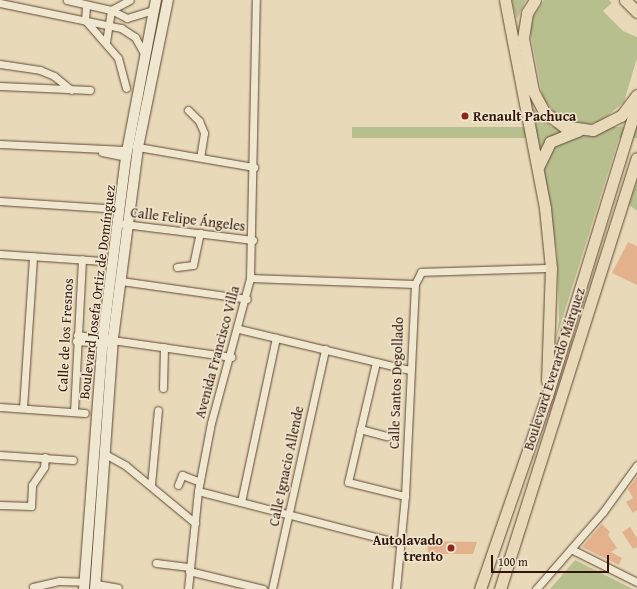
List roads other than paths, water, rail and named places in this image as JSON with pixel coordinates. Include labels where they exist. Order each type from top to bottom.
[{"type":"main road","points":[[506,0],[537,170],[551,268],[547,396]]},
{"type":"main road","points":[[535,0],[527,13],[523,38],[533,91],[552,119],[578,130]]},
{"type":"main road","points":[[625,0],[637,11]]},
{"type":"main road","points":[[537,170],[546,145],[578,130],[608,125],[637,94]]},
{"type":"main road","points":[[480,589],[547,396],[637,104]]},
{"type":"main road","name":"Boulevard Everardo Márquez","points":[[500,589],[637,158]]},
{"type":"street","points":[[67,0],[86,6],[110,10],[133,19],[155,5]]},
{"type":"street","points":[[110,10],[130,0]]},
{"type":"street","name":"Boulevard Josefa Ortiz de Domínguez","points":[[84,586],[87,531],[124,224],[135,173],[138,146],[148,94],[168,0]]},
{"type":"street","name":"Avenida Francisco Villa","points":[[188,589],[198,491],[211,423],[239,329],[247,298],[250,278],[253,240],[256,0]]},
{"type":"street","points":[[0,3],[109,25],[128,32],[144,53]]},
{"type":"street","name":"Boulevard Josefa Ortiz de Domínguez","points":[[96,587],[105,454],[110,341],[121,281],[124,224],[124,173],[136,91],[155,5]]},
{"type":"street","points":[[86,6],[85,20],[106,42],[118,58],[126,88]]},
{"type":"street","points":[[106,42],[110,10]]},
{"type":"street","points":[[0,64],[40,70],[54,76],[71,90]]},
{"type":"street","points":[[0,86],[90,90]]},
{"type":"street","points":[[136,91],[148,94]]},
{"type":"street","points":[[188,110],[199,121],[204,133],[200,158]]},
{"type":"street","points":[[0,144],[126,154]]},
{"type":"street","points":[[138,146],[254,167]]},
{"type":"street","points":[[124,173],[135,173]]},
{"type":"street","points":[[0,201],[105,208]]},
{"type":"street","name":"Calle Felipe Ángeles","points":[[124,224],[253,240]]},
{"type":"street","points":[[177,267],[193,264],[200,233]]},
{"type":"street","points":[[0,254],[103,261]]},
{"type":"street","points":[[22,408],[33,256]]},
{"type":"street","name":"Calle de los Fresnos","points":[[74,412],[82,259]]},
{"type":"street","name":"Calle Santos Degollado","points":[[396,589],[399,543],[405,496],[415,284],[421,272],[551,268]]},
{"type":"street","points":[[250,278],[415,284]]},
{"type":"street","points":[[121,281],[247,298]]},
{"type":"street","points":[[239,329],[410,370]]},
{"type":"street","points":[[77,338],[164,347],[231,357]]},
{"type":"street","points":[[241,502],[276,338]]},
{"type":"street","points":[[163,388],[164,347]]},
{"type":"street","name":"Calle Ignacio Allende","points":[[272,589],[325,349]]},
{"type":"street","name":"Calle Santos Degollado","points":[[376,362],[348,482],[405,496]]},
{"type":"street","points":[[0,407],[85,413]]},
{"type":"street","points":[[151,485],[158,410]]},
{"type":"street","points":[[360,429],[387,436]]},
{"type":"street","points":[[105,454],[151,485],[195,523]]},
{"type":"street","points":[[0,455],[73,460]]},
{"type":"street","points":[[0,505],[32,506],[32,485],[44,467],[45,457]]},
{"type":"street","points":[[536,589],[571,549],[637,465]]},
{"type":"street","points":[[178,485],[182,475],[200,482]]},
{"type":"street","points":[[198,491],[290,513],[399,543]]},
{"type":"street","points":[[87,531],[99,532]]},
{"type":"street","points":[[571,549],[637,582]]},
{"type":"street","points":[[156,563],[190,569],[262,589]]},
{"type":"street","points":[[34,587],[59,581],[84,586]]},
{"type":"street","points":[[96,587],[118,588]]},
{"type":"place","name":"Renault Pachuca","points":[[465,116]]},
{"type":"place","name":"Autolavado trento","points":[[451,548]]}]
